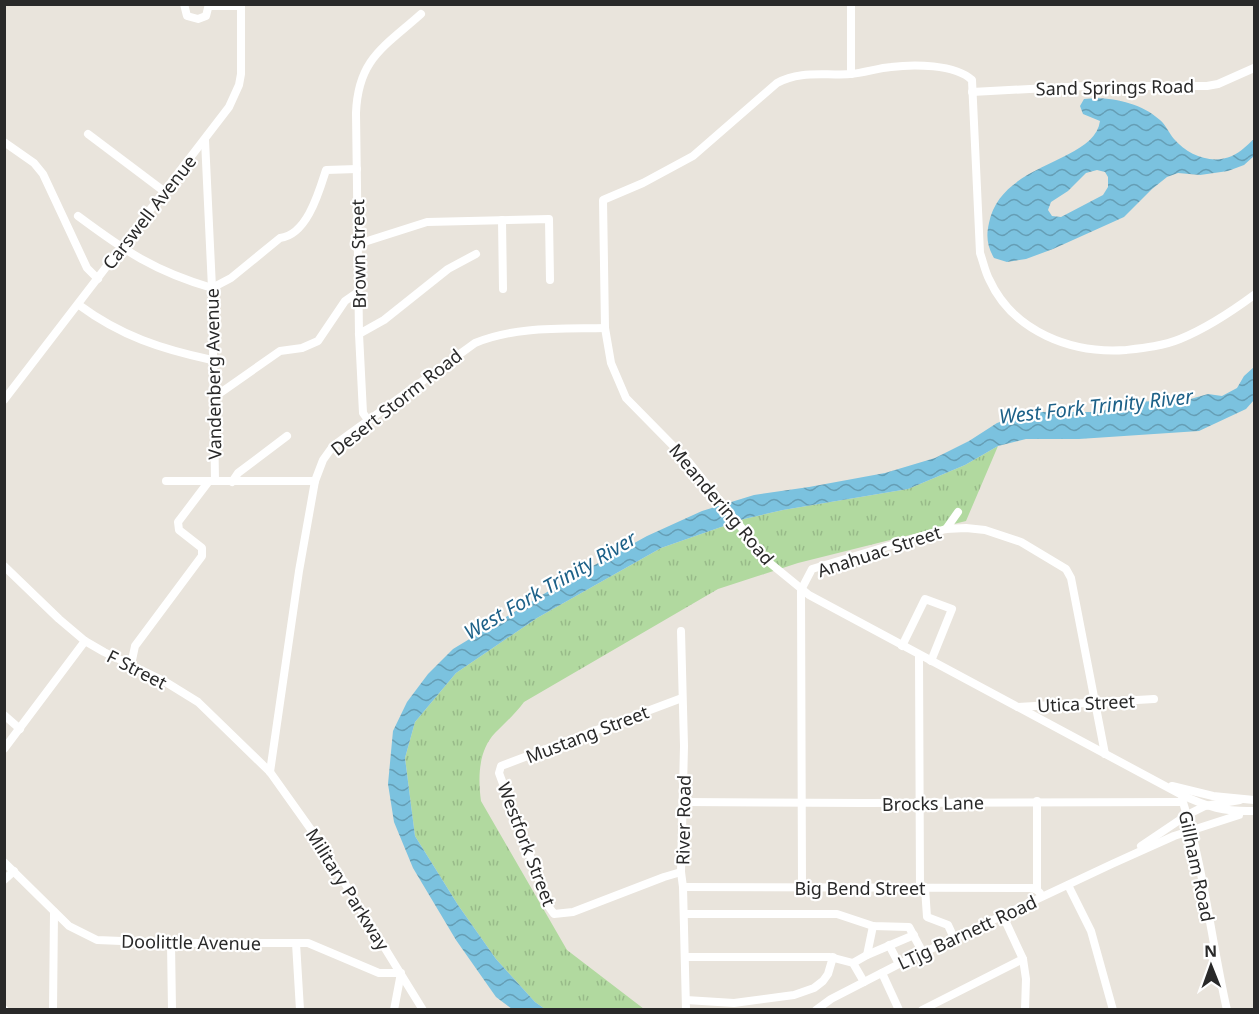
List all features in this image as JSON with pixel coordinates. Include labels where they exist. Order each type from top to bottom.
[{"type":"street","points":[[184,4],[185,12],[194,19],[206,16],[209,5],[241,5]]},
{"type":"street","points":[[851,4],[851,74],[893,67],[940,67],[965,73],[972,80],[980,253],[995,289],[1019,318],[1034,330],[1068,345],[1081,348],[1111,351],[1147,348],[1179,339],[1218,320],[1254,295]]},
{"type":"street","name":"Carswell Avenue","points":[[4,400],[229,107],[239,85],[242,61],[241,5]]},
{"type":"street","name":"Brown Street","points":[[368,420],[363,413],[359,334],[356,113],[358,87],[370,60],[421,14]]},
{"type":"street","name":"Sand Springs Road","points":[[972,92],[1086,86],[1207,86],[1218,84],[1254,68]]},
{"type":"street","name":"Meandering Road","points":[[851,74],[810,74],[777,83],[693,156],[643,183],[603,200],[605,328],[611,363],[626,398],[688,461],[765,559],[801,590],[1160,782],[1181,798],[1205,806],[1236,812],[1254,812]]},
{"type":"street","points":[[88,134],[165,192]]},
{"type":"street","name":"Vandenberg Avenue","points":[[131,665],[135,646],[202,556],[202,548],[178,530],[178,522],[212,481],[212,288],[205,140]]},
{"type":"street","points":[[4,142],[34,163],[43,174],[87,268],[98,279]]},
{"type":"street","points":[[78,216],[145,263],[179,279],[212,288],[231,278],[280,238],[288,237],[300,227],[316,203],[326,170],[357,169]]},
{"type":"street","points":[[358,244],[427,222],[549,219],[550,280]]},
{"type":"street","points":[[502,220],[503,289]]},
{"type":"street","points":[[359,334],[384,320],[448,270],[476,254]]},
{"type":"street","points":[[213,398],[280,351],[302,348],[318,341],[345,301],[358,292]]},
{"type":"street","points":[[79,305],[114,328],[133,337],[170,351],[212,360]]},
{"type":"street","name":"Desert Storm Road","points":[[270,772],[315,481],[323,460],[333,446],[463,350],[490,337],[524,331],[605,328]]},
{"type":"street","points":[[232,482],[238,473],[287,436]]},
{"type":"street","points":[[166,481],[315,481]]},
{"type":"street","points":[[946,529],[958,512]]},
{"type":"street","name":"Anahuac Street","points":[[802,888],[801,590],[812,569],[946,529],[966,528],[985,530],[1021,542],[1066,569],[1071,578],[1105,754]]},
{"type":"street","name":"F Street","points":[[4,566],[85,641],[164,681],[198,702],[270,772]]},
{"type":"street","points":[[902,646],[925,599],[952,609],[931,661]]},
{"type":"street","name":"River Road","points":[[681,631],[684,802],[681,872],[686,1010]]},
{"type":"street","points":[[4,749],[85,641]]},
{"type":"street","points":[[919,655],[923,888],[927,917],[948,926],[954,938]]},
{"type":"street","name":"Mustang Street","points":[[500,775],[501,766],[682,698]]},
{"type":"street","name":"Utica Street","points":[[1017,707],[1155,699]]},
{"type":"street","points":[[4,715],[20,729]]},
{"type":"street","name":"Military Parkway","points":[[270,772],[317,838],[423,1010]]},
{"type":"street","name":"Westfork Street","points":[[500,775],[549,907],[554,914],[573,912],[681,872]]},
{"type":"street","name":"Meandering Road","points":[[1160,782],[1213,796],[1254,800]]},
{"type":"street","name":"Brocks Lane","points":[[684,802],[921,803],[1181,798]]},
{"type":"street","name":"Gillham Road","points":[[1181,798],[1192,830],[1215,959],[1227,1010]]},
{"type":"street","name":"LTjg Barnett Road","points":[[1121,860],[1187,815],[1205,806],[1240,800]]},
{"type":"street","points":[[1037,801],[1040,893]]},
{"type":"street","name":"LTjg Barnett Road","points":[[816,1009],[899,964],[1003,916],[1040,893],[1068,885],[1192,830],[1228,817],[1254,812]]},
{"type":"street","name":"Doolittle Avenue","points":[[4,862],[69,926],[97,940],[171,943],[308,943],[379,973],[401,973]]},
{"type":"street","points":[[4,880],[14,871]]},
{"type":"street","points":[[1068,885],[1091,931],[1113,1010]]},
{"type":"street","name":"Big Bend Street","points":[[683,887],[1032,888],[1040,893]]},
{"type":"street","points":[[53,1010],[54,912]]},
{"type":"street","points":[[684,915],[837,914],[873,926],[909,927],[923,953]]},
{"type":"street","points":[[1003,916],[1023,959],[1026,979],[1025,1010]]},
{"type":"street","points":[[867,955],[873,926]]},
{"type":"street","points":[[853,963],[914,935]]},
{"type":"street","points":[[171,943],[172,1010]]},
{"type":"street","points":[[296,943],[300,1010]]},
{"type":"street","points":[[889,945],[899,964]]},
{"type":"street","points":[[685,957],[833,957],[853,963],[864,982]]},
{"type":"street","points":[[686,1000],[734,1004],[794,995],[814,988],[823,981],[828,974],[833,957]]},
{"type":"street","points":[[922,1010],[1023,959]]},
{"type":"street","points":[[394,1010],[401,973]]},
{"type":"street","points":[[882,973],[899,1010]]},
{"type":"green space","points":[[998,446],[966,521],[798,563],[718,589],[524,702],[489,740],[480,765],[481,801],[567,950],[644,1009],[545,1009],[535,1002],[496,959],[458,905],[415,836],[405,758],[415,722],[456,673],[537,618],[661,548],[744,519],[783,510],[908,489],[965,465]]},
{"type":"water","points":[[1096,98],[1130,103],[1146,110],[1162,122],[1180,145],[1200,157],[1224,159],[1241,150],[1254,139],[1254,156],[1244,165],[1228,171],[1200,175],[1178,173],[1167,177],[1124,217],[1053,249],[1026,259],[1007,262],[994,258],[988,241],[988,232],[997,203],[1011,187],[1028,175],[1082,146],[1094,135],[1100,121],[1083,114],[1080,106],[1084,99]],"holes":[[[1097,170],[1105,172],[1108,177],[1108,187],[1103,195],[1061,217],[1052,216],[1048,210],[1051,202],[1068,191],[1086,173]]]},
{"type":"water","points":[[1254,367],[1254,400],[1246,409],[1199,431],[1079,439],[1026,439],[998,446],[965,465],[908,489],[783,510],[744,519],[661,548],[537,618],[456,673],[415,722],[405,758],[415,836],[458,905],[496,959],[535,1002],[545,1009],[512,1009],[496,997],[456,940],[413,868],[394,822],[388,784],[393,731],[407,702],[428,674],[453,649],[562,583],[647,536],[702,511],[754,495],[885,473],[935,458],[969,441],[997,423],[1029,412],[1098,412],[1130,402],[1187,400],[1208,394],[1222,396],[1237,388],[1244,376]]},
{"type":"water label","name":"West Fork Trinity River","points":[[1096,406]]},
{"type":"water label","name":"West Fork Trinity River","points":[[550,585]]}]
